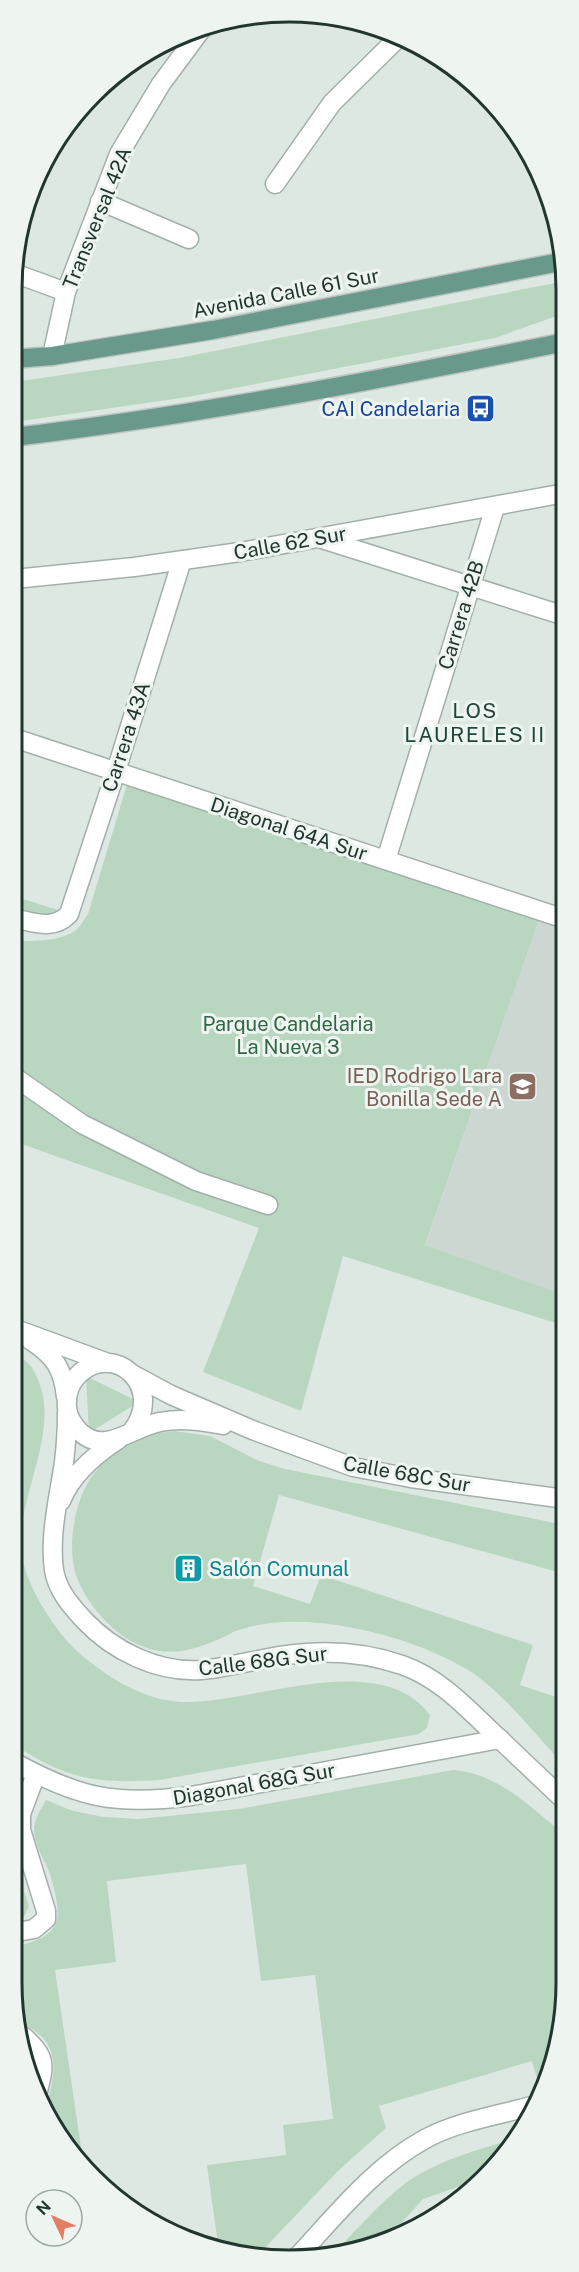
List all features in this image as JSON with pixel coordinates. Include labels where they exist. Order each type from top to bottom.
[{"type":"main road","name":"Avenida Calle 61 Sur","points":[[22,358],[52,356],[213,330],[555,263]]},
{"type":"main road","points":[[22,436],[262,400],[556,344]]},
{"type":"street","name":"Transversal 42A","points":[[52,356],[66,292],[100,201],[125,144],[161,84],[193,41]]},
{"type":"street","points":[[274,184],[332,103],[393,43]]},
{"type":"street","points":[[100,201],[189,239]]},
{"type":"street","points":[[23,276],[66,292]]},
{"type":"street","name":"Calle 62 Sur","points":[[22,578],[182,560],[320,539],[556,495]]},
{"type":"street","name":"Carrera 42B","points":[[386,860],[495,507]]},
{"type":"street","points":[[320,539],[556,613]]},
{"type":"street","name":"Carrera 43A","points":[[22,919],[53,925],[62,921],[69,914],[182,560]]},
{"type":"street","name":"Diagonal 64A Sur","points":[[22,741],[556,916]]},
{"type":"street","points":[[22,1082],[81,1124],[196,1181],[268,1205]]},
{"type":"street","points":[[22,1332],[122,1366],[132,1374],[142,1389],[144,1408],[140,1420],[127,1434],[88,1463],[63,1497],[56,1514]]},
{"type":"street","points":[[22,1335],[39,1346],[59,1366],[64,1379],[67,1406],[73,1425],[82,1434],[95,1440],[108,1441],[127,1434]]},
{"type":"street","points":[[67,1406],[69,1387],[76,1377],[86,1368],[110,1363]]},
{"type":"street","name":"Calle 68C Sur","points":[[132,1374],[171,1395],[255,1431],[352,1467],[411,1478],[556,1498]]},
{"type":"street","name":"Calle 68G Sur","points":[[67,1406],[64,1461],[52,1553],[54,1573],[60,1590],[72,1607],[95,1630],[120,1649],[158,1665],[179,1669],[200,1670],[294,1654],[321,1652],[361,1655],[404,1665],[430,1678],[455,1697],[556,1792]]},
{"type":"street","name":"Calle 68C Sur","points":[[127,1434],[147,1424],[178,1420],[255,1431]]},
{"type":"street","name":"Diagonal 68G Sur","points":[[22,1766],[72,1791],[88,1795],[137,1801],[159,1800],[500,1739]]},
{"type":"street","points":[[22,1811],[36,1774]]},
{"type":"street","points":[[22,1833],[46,1911],[46,1919],[34,1929],[22,1931]]},
{"type":"street","points":[[31,2046],[43,2059],[44,2068],[41,2079]]},
{"type":"street","points":[[304,2249],[371,2178],[394,2158],[427,2138],[451,2128],[525,2108]]},
{"type":"shaded area","name":"IED Rodrigo Lara Bonilla Sede A","points":[[539,920],[556,925],[556,1292],[425,1246]]},
{"type":"green space","points":[[556,283],[556,316],[495,338],[188,397],[22,421],[22,381],[179,358]]},
{"type":"green space","name":"Parque Candelaria La Nueva 3","points":[[128,781],[539,920],[425,1245],[556,1292],[556,1323],[343,1256],[301,1411],[203,1372],[259,1228],[22,1144],[22,941],[54,939],[70,934],[88,914]]},
{"type":"green space","points":[[22,899],[58,910],[53,916],[46,917],[22,910]]},
{"type":"green space","points":[[22,1359],[35,1373],[43,1394],[44,1416],[42,1438],[22,1528]]},
{"type":"green space","points":[[86,1376],[139,1402],[89,1433]]},
{"type":"green space","points":[[174,1431],[210,1436],[259,1461],[285,1469],[556,1523],[556,1572],[279,1495],[253,1586],[310,1604],[321,1575],[533,1645],[520,1685],[556,1697],[556,1756],[503,1698],[475,1675],[438,1654],[383,1635],[324,1623],[267,1624],[239,1630],[193,1648],[171,1652],[149,1649],[118,1633],[90,1602],[76,1575],[72,1539],[76,1513],[84,1489],[100,1467],[125,1446],[142,1436]]},
{"type":"green space","points":[[22,1556],[34,1591],[50,1619],[69,1643],[114,1679],[140,1692],[168,1701],[183,1702],[211,1700],[313,1684],[348,1682],[380,1685],[408,1695],[430,1715],[427,1728],[419,1734],[159,1780],[117,1781],[82,1777],[48,1765],[22,1749]]},
{"type":"green space","points":[[453,1770],[485,1778],[499,1785],[556,1828],[556,2000],[551,2035],[539,2078],[532,2061],[379,2106],[386,2128],[339,2170],[265,2248],[217,2239],[207,2165],[286,2155],[283,2125],[333,2119],[315,1975],[261,1981],[246,1864],[107,1881],[116,1962],[55,1970],[81,2149],[67,2131],[49,2098],[53,2073],[52,2056],[44,2039],[26,2025],[23,2000],[22,1945],[45,1936],[53,1928],[58,1909],[52,1880],[34,1836],[35,1822],[46,1800],[73,1811],[104,1817],[138,1819],[239,1809]]},
{"type":"green space","points":[[22,1885],[29,1906],[22,1921]]},
{"type":"green space","points":[[503,2142],[463,2185],[423,2199],[399,2226],[343,2244],[403,2185],[456,2157]]},
{"type":"place","name":"CAI Candelaria","points":[[481,409]]},
{"type":"place","name":"IED Rodrigo Lara Bonilla Sede A","points":[[523,1087]]},
{"type":"place","name":"Salón Comunal","points":[[188,1569]]},
{"type":"district","name":"LOS LAURELES II","points":[[475,723]]}]
